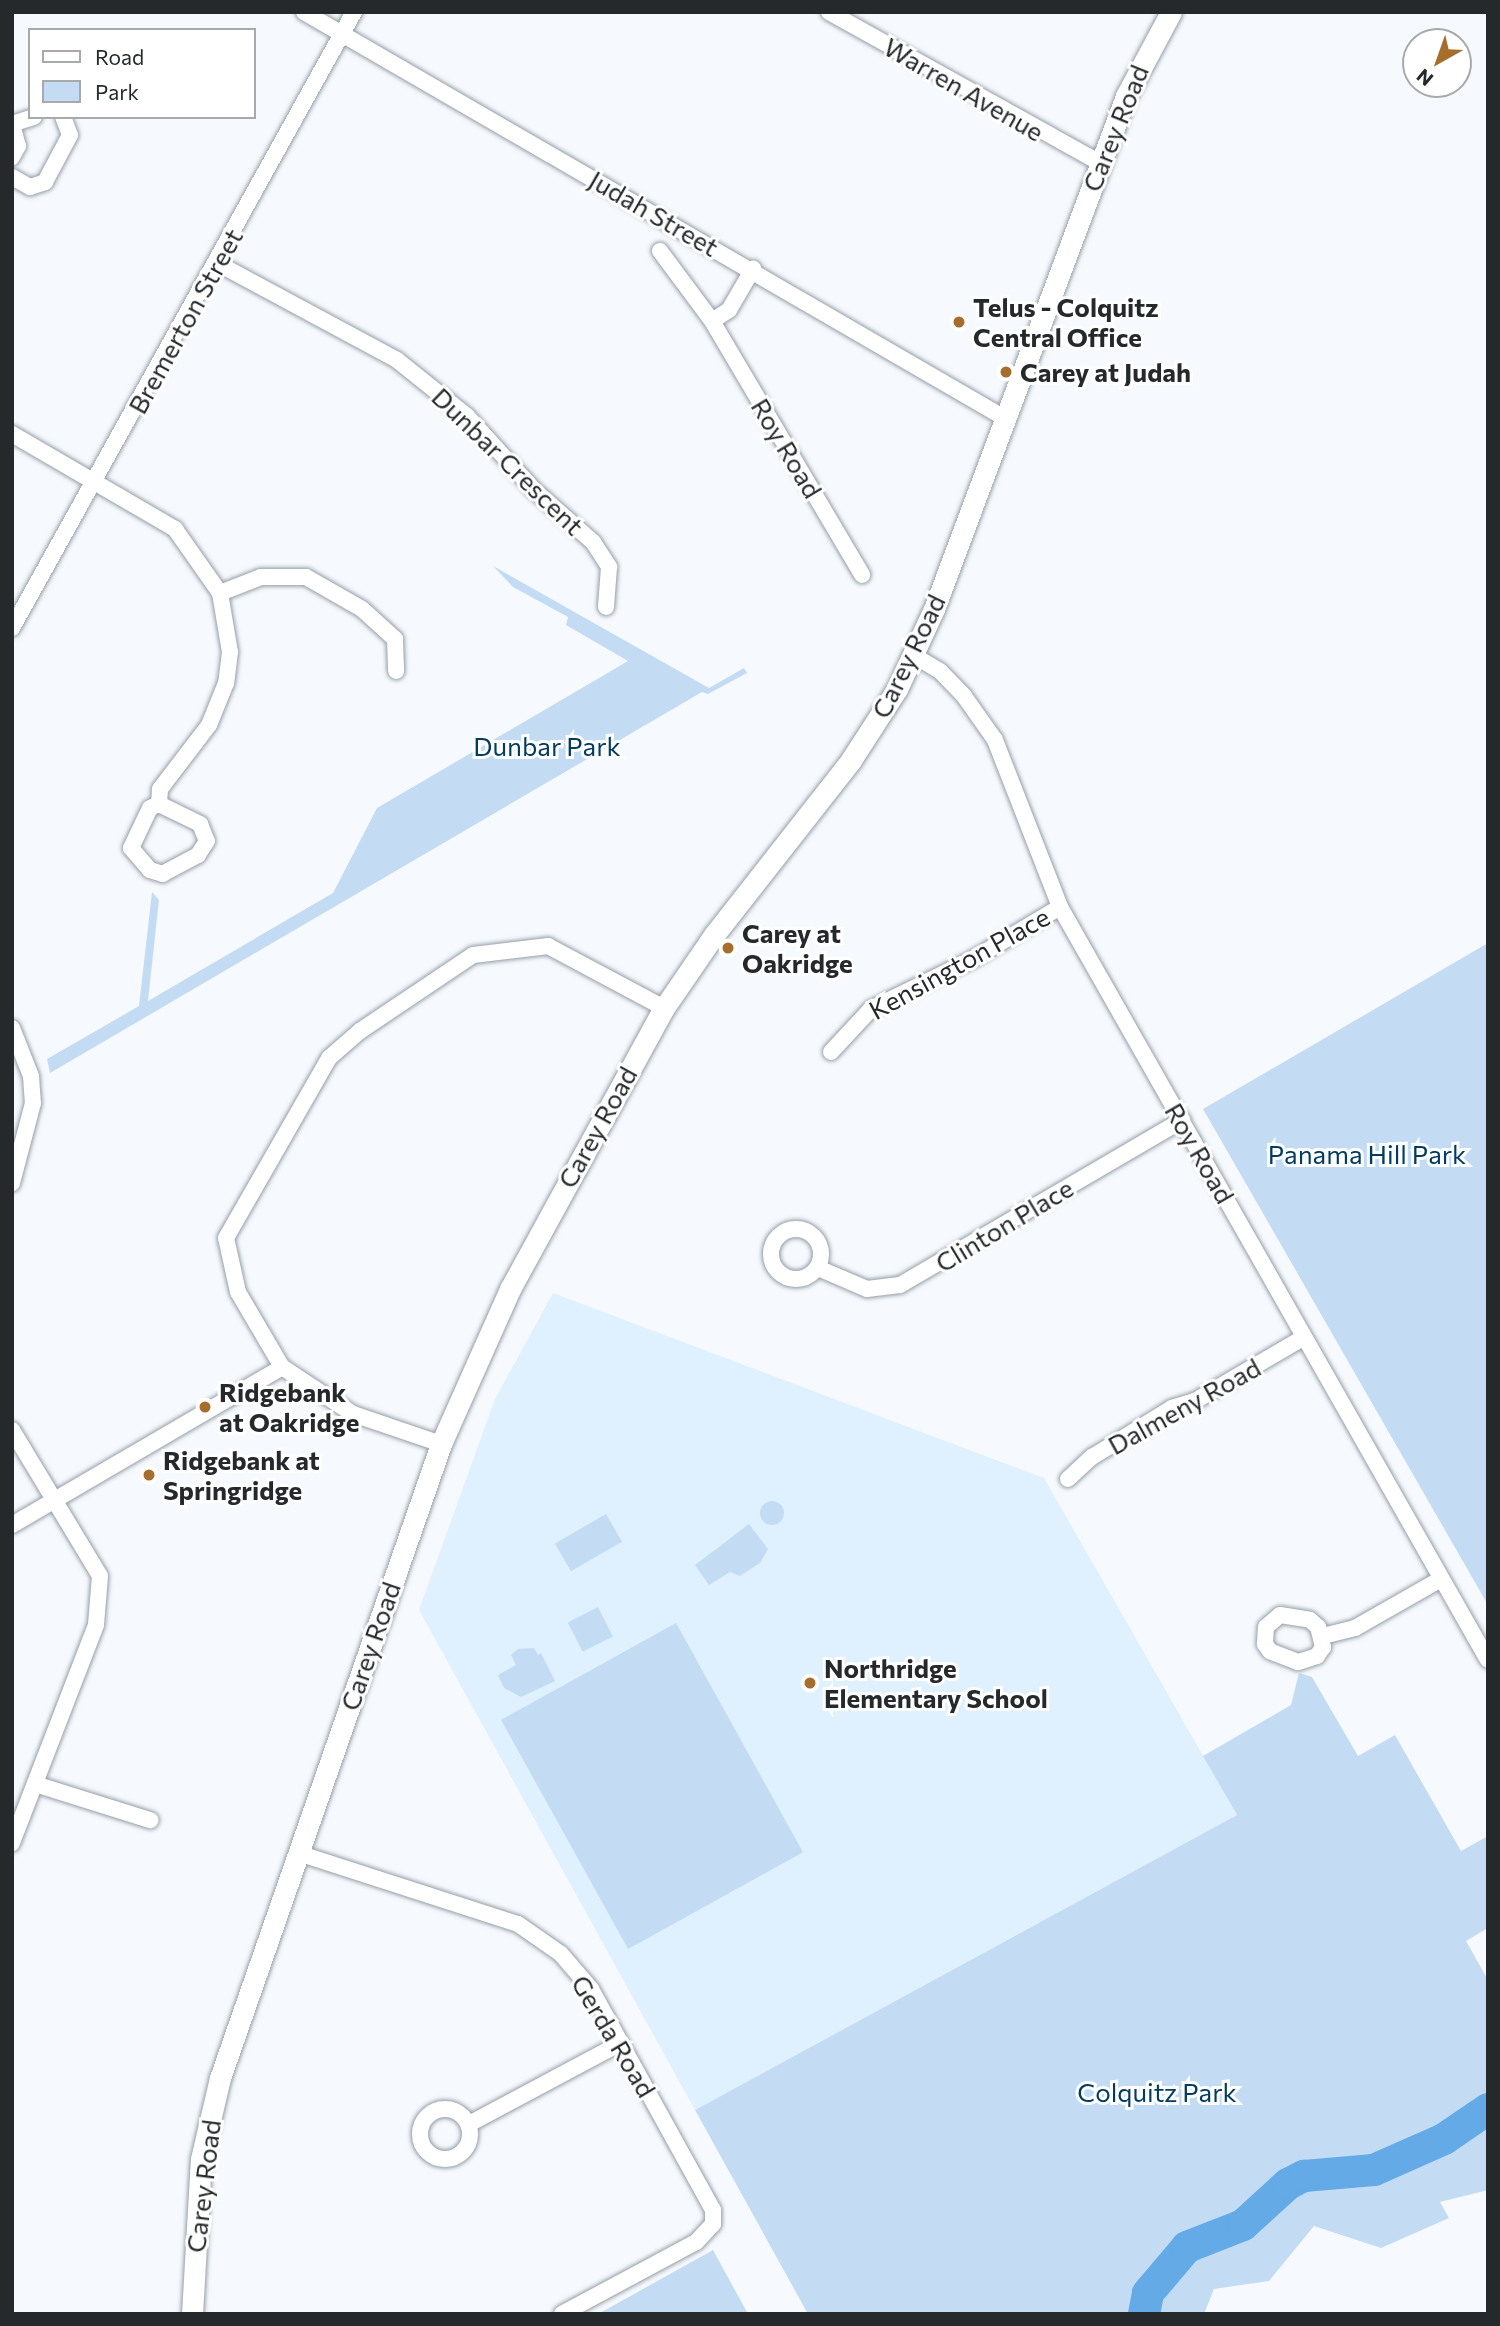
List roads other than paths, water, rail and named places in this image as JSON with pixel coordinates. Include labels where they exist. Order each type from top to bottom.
[{"type":"street","name":"Judah Street","points":[[304,12],[1003,416]]},
{"type":"street","name":"Bremerton Street","points":[[12,628],[97,481],[354,12]]},
{"type":"street","name":"Warren Avenue","points":[[829,12],[1100,163]]},
{"type":"street","name":"Carey Road","points":[[192,2314],[197,2198],[209,2121],[298,1853],[441,1444],[510,1289],[664,1008],[714,935],[870,732],[913,655],[1100,163],[1142,61],[1171,12]]},
{"type":"street","points":[[12,177],[30,187],[45,182],[70,135],[64,119]]},
{"type":"street","points":[[12,124],[18,146],[12,157]]},
{"type":"street","name":"Roy Road","points":[[660,251],[712,321],[862,575]]},
{"type":"street","name":"Dunbar Crescent","points":[[217,264],[397,360],[467,416],[534,490],[593,542],[608,567],[606,607]]},
{"type":"street","points":[[712,321],[729,310],[752,269]]},
{"type":"street","points":[[12,434],[97,481],[175,529],[220,593],[230,652],[226,682],[209,725],[160,789],[159,804]]},
{"type":"street","points":[[220,593],[261,576],[306,577],[362,609],[394,639],[397,671]]},
{"type":"street","name":"Roy Road","points":[[913,655],[940,671],[964,696],[995,740],[1060,907],[1488,1660]]},
{"type":"street","points":[[159,804],[200,824],[206,841],[198,855],[163,874],[150,870],[131,848],[149,808],[159,804]]},
{"type":"street","name":"Kensington Place","points":[[831,1052],[871,1009],[973,959],[1060,907]]},
{"type":"street","points":[[441,1444],[353,1414],[282,1367],[238,1292],[226,1238],[329,1058],[473,955],[548,946],[664,1008]]},
{"type":"street","points":[[12,1028],[31,1076],[33,1103],[12,1183]]},
{"type":"street","name":"Clinton Place","points":[[818,1268],[867,1289],[900,1285],[1182,1120]]},
{"type":"street","name":"Dalmeny Road","points":[[1068,1479],[1092,1457],[1172,1408],[1195,1401],[1303,1338]]},
{"type":"street","points":[[12,1525],[282,1367]]},
{"type":"street","points":[[12,1430],[100,1576],[96,1625],[12,1843]]},
{"type":"street","points":[[1323,1636],[1355,1628],[1441,1579]]},
{"type":"street","points":[[35,1784],[150,1820]]},
{"type":"street","name":"Gerda Road","points":[[298,1853],[517,1924],[578,1972],[621,2043],[713,2210],[713,2224],[696,2242],[562,2314]]},
{"type":"street","points":[[469,2124],[621,2043]]},
{"type":"waterway","points":[[1144,2314],[1148,2293],[1187,2247],[1243,2225],[1288,2184],[1304,2176],[1374,2170],[1444,2139],[1488,2109]]},
{"type":"place","name":"Telus - Colquitz Central Office","points":[[959,322]]},
{"type":"place","name":"Carey at Judah","points":[[1006,372]]},
{"type":"place","name":"Carey at Oakridge","points":[[728,948]]},
{"type":"place","name":"Ridgebank at Oakridge","points":[[205,1407]]},
{"type":"place","name":"Ridgebank at Springridge","points":[[149,1475]]},
{"type":"place","name":"Northridge Elementary School","points":[[810,1683]]},
{"type":"park label","name":"Dunbar Park","points":[[547,746]]},
{"type":"park label","name":"Panama Hill Park","points":[[1367,1154]]},
{"type":"park label","name":"Colquitz Park","points":[[1157,2092]]}]
